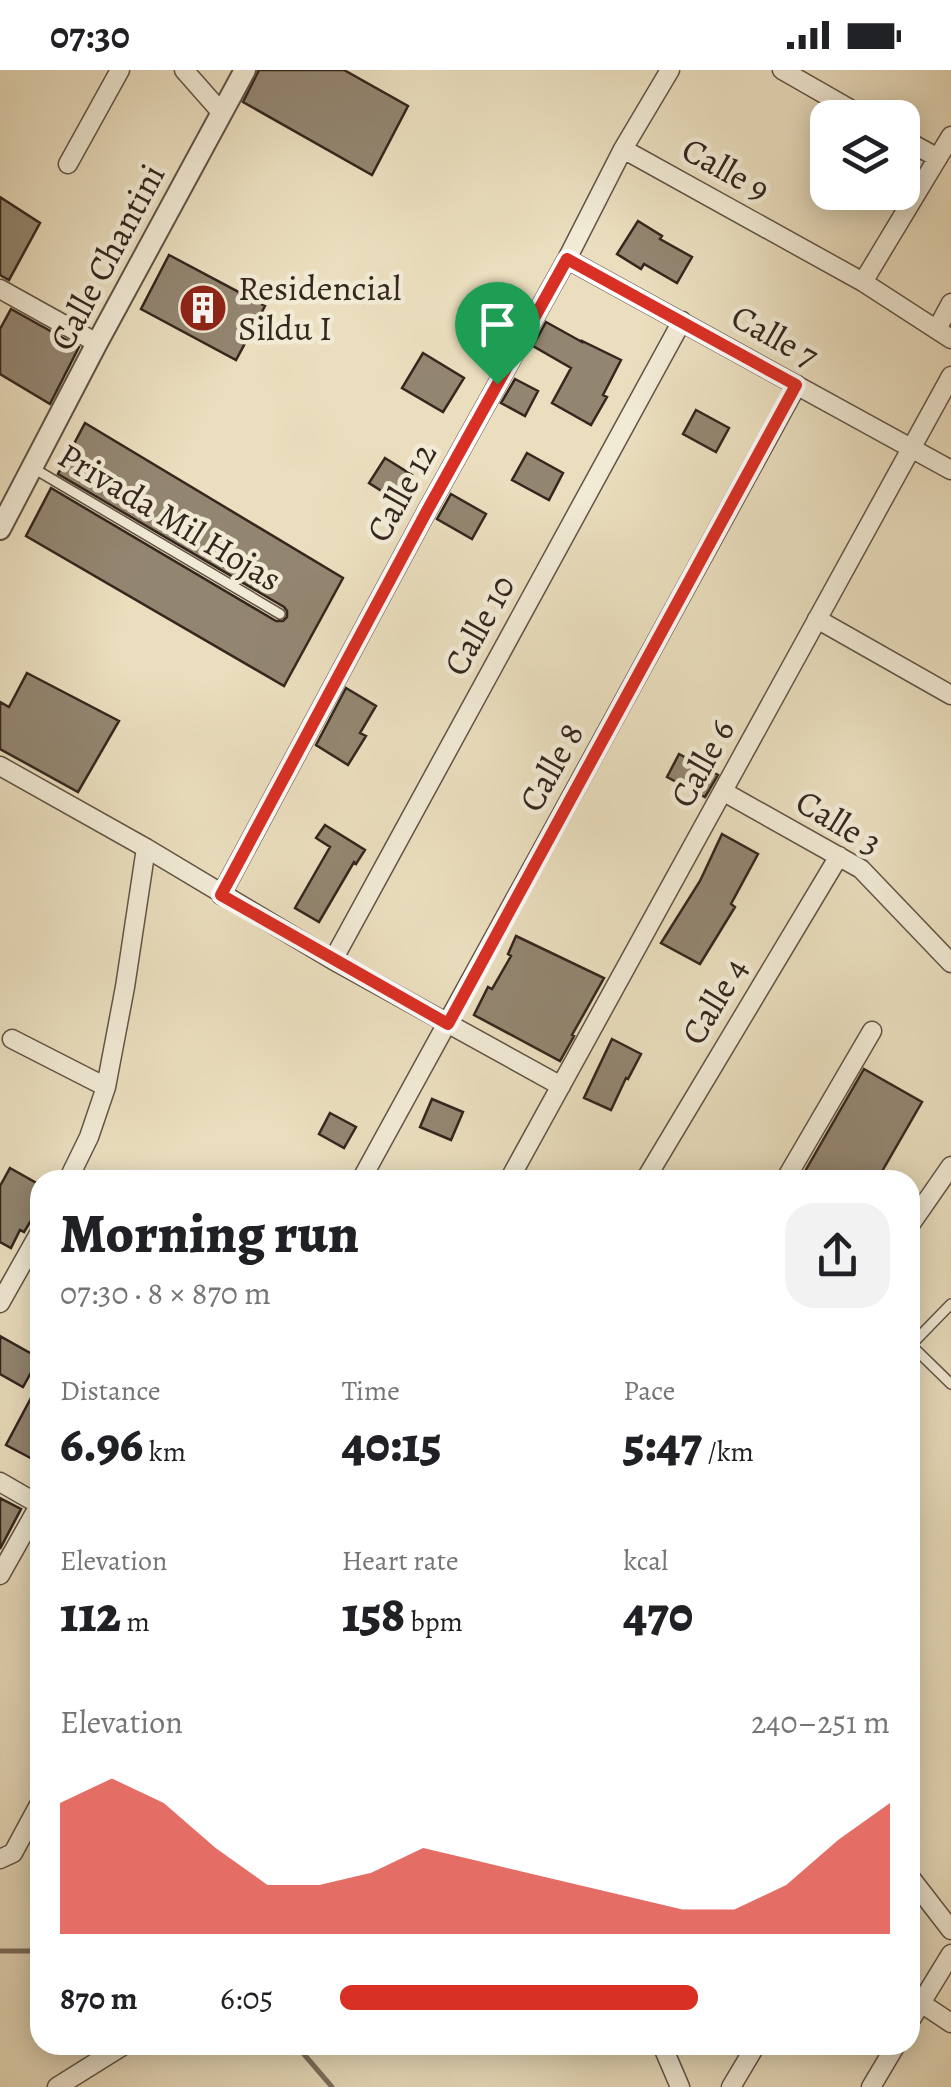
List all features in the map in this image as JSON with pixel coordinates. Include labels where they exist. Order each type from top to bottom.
[{"type":"street","points":[[68,164],[120,70]]},
{"type":"street","points":[[184,70],[222,112]]},
{"type":"street","name":"Calle Chantini","points":[[0,529],[242,70]]},
{"type":"street","name":"Calle 12","points":[[221,895],[624,148],[670,70]]},
{"type":"street","points":[[782,70],[834,100]]},
{"type":"street","points":[[863,282],[951,136]]},
{"type":"street","name":"Calle 9","points":[[624,148],[863,282],[944,334]]},
{"type":"street","points":[[920,148],[938,158]]},
{"type":"street","name":"Calle 7","points":[[567,259],[951,470]]},
{"type":"street","points":[[0,289],[96,343]]},
{"type":"street","points":[[944,334],[951,303]]},
{"type":"street","name":"Calle 10","points":[[334,960],[682,321]]},
{"type":"street","name":"Calle 6","points":[[515,1170],[951,376]]},
{"type":"street","name":"Calle 8","points":[[367,1170],[796,385]]},
{"type":"street","points":[[817,619],[951,694]]},
{"type":"street","points":[[0,766],[334,960],[561,1086]]},
{"type":"street","name":"Calle 3","points":[[724,792],[861,869],[951,963]]},
{"type":"street","points":[[73,1170],[106,1088],[146,848]]},
{"type":"street","name":"Calle 4","points":[[652,1170],[838,856]]},
{"type":"street","points":[[791,1170],[872,1031]]},
{"type":"street","points":[[12,1039],[106,1088]]},
{"type":"street","points":[[920,1211],[951,1166]]},
{"type":"street","points":[[0,1303],[30,1250]]},
{"type":"street","points":[[0,1482],[30,1498]]},
{"type":"street","points":[[0,1575],[30,1522]]},
{"type":"street","points":[[0,1859],[12,1852],[30,1820]]},
{"type":"street","points":[[920,1890],[951,1930]]},
{"type":"street","points":[[951,1954],[921,2003],[951,2024]]},
{"type":"street","points":[[57,2087],[108,2055]]},
{"type":"street","points":[[666,2055],[680,2087]]},
{"type":"street","points":[[731,2087],[750,2055]]},
{"type":"street","points":[[871,2087],[890,2055]]},
{"type":"lane","name":"Privada Mil Hojas","points":[[31,466],[280,614]]},
{"type":"lane","points":[[920,1336],[951,1304]]},
{"type":"lane","points":[[920,1354],[951,1384]]},
{"type":"building","points":[[259,70],[344,70],[408,106],[372,175],[243,102]]},
{"type":"building","points":[[0,197],[40,223],[9,280],[0,275]]},
{"type":"building","points":[[638,221],[692,257],[677,283],[644,264],[641,269],[617,254]]},
{"type":"building","name":"Residencial Sildu I","points":[[169,255],[265,306],[236,360],[141,309]]},
{"type":"building","points":[[11,309],[79,347],[50,404],[0,374],[0,329]]},
{"type":"building","points":[[546,322],[621,360],[591,425],[552,403],[571,368],[533,346]]},
{"type":"building","points":[[423,353],[464,378],[443,412],[402,388]]},
{"type":"building","points":[[515,379],[538,391],[525,416],[501,403]]},
{"type":"building","points":[[696,410],[729,428],[716,452],[683,434]]},
{"type":"building","points":[[85,423],[343,578],[284,686],[26,536],[51,488],[276,621],[287,617],[284,607],[58,474]]},
{"type":"building","points":[[527,453],[563,473],[549,500],[512,480]]},
{"type":"building","points":[[385,458],[412,475],[396,500],[369,483]]},
{"type":"building","points":[[451,494],[486,514],[472,539],[437,519]]},
{"type":"building","points":[[27,673],[119,721],[78,792],[0,749],[0,702],[9,707]]},
{"type":"building","points":[[346,688],[376,706],[360,733],[366,736],[348,765],[316,745]]},
{"type":"building","points":[[679,754],[718,775],[705,797],[667,777]]},
{"type":"building","points":[[325,825],[365,850],[319,922],[295,908],[330,847],[316,838]]},
{"type":"building","points":[[722,834],[758,854],[731,904],[735,907],[700,964],[661,943],[700,881]]},
{"type":"building","points":[[516,936],[604,978],[560,1061],[474,1015],[488,987],[492,989],[511,956],[508,954]]},
{"type":"building","points":[[612,1039],[641,1054],[611,1110],[584,1098]]},
{"type":"building","points":[[864,1069],[922,1102],[883,1170],[806,1170]]},
{"type":"building","points":[[432,1099],[463,1112],[451,1140],[420,1127]]},
{"type":"building","points":[[330,1113],[356,1127],[344,1148],[319,1134]]},
{"type":"building","points":[[10,1168],[30,1179],[30,1222],[24,1232],[20,1230],[11,1248],[0,1242],[0,1186]]},
{"type":"building","points":[[0,1336],[30,1353],[30,1374],[23,1387],[0,1374]]},
{"type":"building","points":[[30,1400],[30,1458],[6,1445]]},
{"type":"building","points":[[0,1498],[21,1509],[0,1549]]},
{"type":"waterway","points":[[0,1951],[30,1951]]},
{"type":"waterway","points":[[305,2055],[332,2087]]},
{"type":"place","name":"Residencial Sildu I","points":[[203,308]]},
{"type":"route","points":[[567,259],[796,385],[448,1024],[221,895],[497,384],[567,259]]}]
